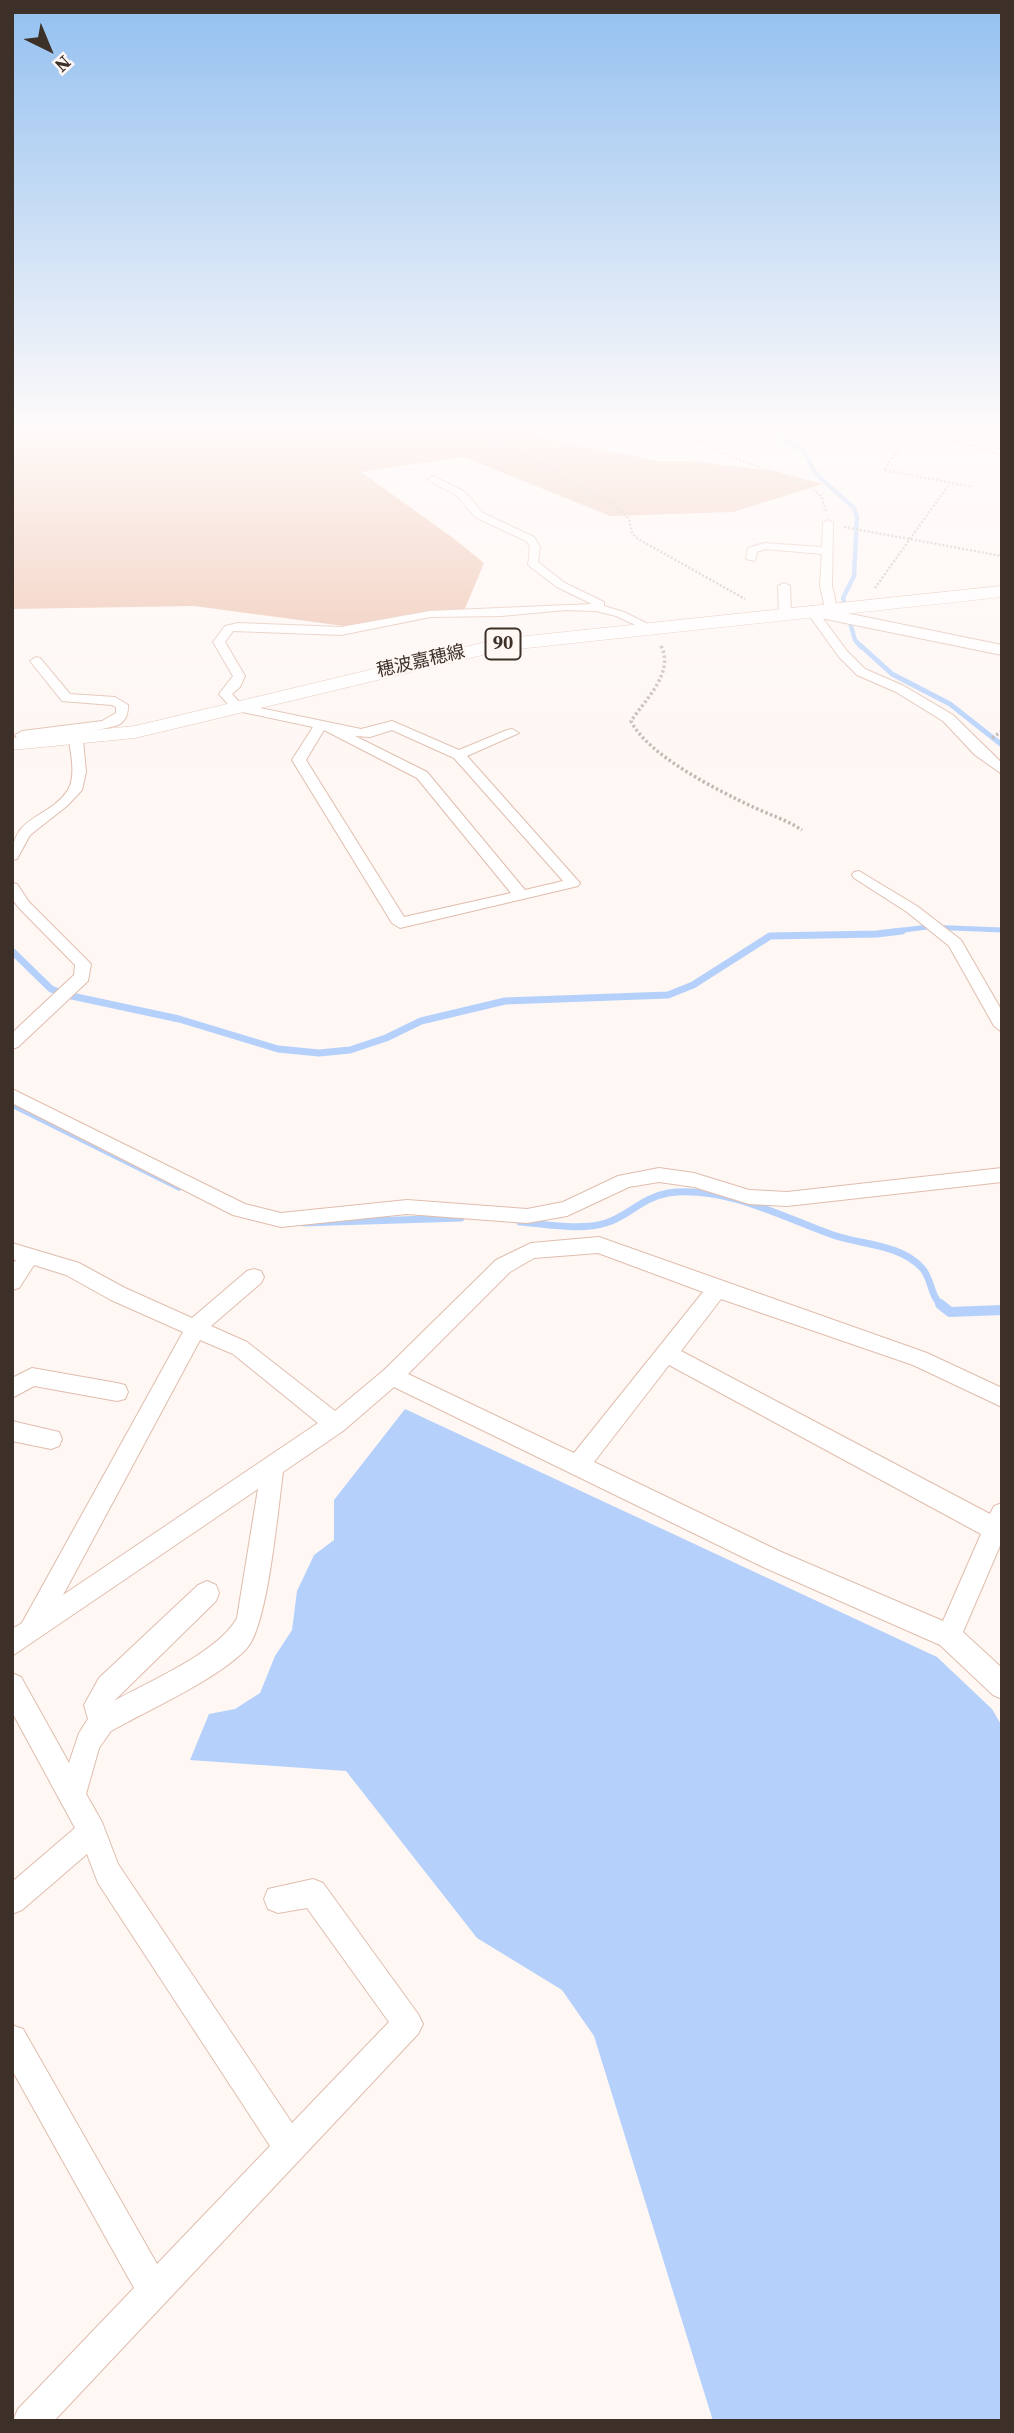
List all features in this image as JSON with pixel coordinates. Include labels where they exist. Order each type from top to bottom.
[{"type":"main road","name":"穂波嘉穂線","points":[[17,739],[76,740],[135,732],[499,645],[784,610],[822,610],[1002,591]]},
{"type":"street","points":[[532,542],[535,547],[532,563],[543,574],[650,628]]},
{"type":"street","points":[[827,542],[822,610],[843,654],[861,672],[901,689],[948,718],[980,752],[1002,769]]},
{"type":"street","points":[[751,559],[752,551],[764,546],[827,551]]},
{"type":"street","points":[[784,586],[784,610]]},
{"type":"street","points":[[321,724],[299,760],[400,923],[573,883],[459,755],[392,725],[370,733],[361,733],[321,724],[237,706],[226,694],[236,684],[239,676],[219,642],[229,628],[238,626],[341,631],[430,614],[501,613],[566,607],[596,608],[620,614]]},
{"type":"street","points":[[822,610],[1002,650]]},
{"type":"street","points":[[17,739],[104,725],[116,721],[122,714],[122,705],[115,701],[66,698],[36,661]]},
{"type":"street","points":[[321,724],[422,775],[522,896]]},
{"type":"street","points":[[459,755],[512,733]]},
{"type":"street","points":[[12,856],[24,833],[75,790],[79,772],[76,740]]},
{"type":"street","points":[[859,875],[912,909],[954,943],[1002,1026]]},
{"type":"street","points":[[12,887],[24,905],[83,964],[82,977],[12,1044]]},
{"type":"street","points":[[12,1095],[240,1210],[281,1220],[407,1208],[527,1216],[567,1209],[625,1181],[659,1175],[694,1180],[749,1197],[787,1199],[1002,1175]]},
{"type":"street","points":[[21,1638],[335,1424],[392,1376],[503,1266],[531,1251],[599,1245],[716,1289],[920,1359],[1002,1398]]},
{"type":"street","points":[[12,1282],[21,1253],[72,1269],[118,1294],[240,1348],[335,1424]]},
{"type":"street","points":[[21,1638],[197,1327],[254,1277]]},
{"type":"street","points":[[579,1465],[716,1289]]},
{"type":"street","points":[[666,1353],[998,1521],[949,1636]]},
{"type":"street","points":[[392,1376],[771,1559],[949,1636],[1002,1686]]},
{"type":"street","points":[[12,1389],[32,1377],[117,1392]]},
{"type":"street","points":[[12,1432],[51,1439]]},
{"type":"street","points":[[72,1796],[88,1742],[102,1722],[218,1657],[240,1638],[250,1621],[273,1466]]},
{"type":"street","points":[[102,1722],[97,1705],[108,1687],[207,1593]]},
{"type":"street","points":[[12,1686],[92,1832],[108,1873],[290,2148]]},
{"type":"street","points":[[12,1900],[92,1832]]},
{"type":"street","points":[[30,2421],[408,2024],[313,1893],[278,1899]]},
{"type":"street","points":[[12,2040],[153,2292]]},
{"type":"path","points":[[642,542],[697,570],[739,598],[784,610]]},
{"type":"path","points":[[876,604],[872,599],[874,590],[908,542]]},
{"type":"path","points":[[924,542],[1002,556]]},
{"type":"path","points":[[650,628],[666,655],[664,673],[631,721],[639,735],[654,748],[729,794],[755,808],[782,817],[802,830]]},
{"type":"shaded area","points":[[12,542],[457,542],[484,563],[464,611],[395,625],[359,628],[194,606],[12,609]]},
{"type":"water","points":[[405,1409],[937,1657],[992,1709],[1002,1726],[1002,2421],[713,2421],[594,2036],[562,1990],[477,1938],[346,1771],[190,1760],[209,1714],[235,1709],[260,1693],[275,1656],[292,1630],[297,1591],[314,1555],[334,1540],[334,1500]]},
{"type":"waterway","points":[[856,542],[854,576],[843,598],[855,640],[861,647]]},
{"type":"waterway","points":[[860,645],[892,674],[950,704],[1002,745]]},
{"type":"waterway","points":[[889,932],[927,927],[1002,930]]},
{"type":"waterway","points":[[12,951],[51,989],[67,995],[179,1019],[278,1049],[319,1053],[350,1050],[386,1038],[421,1021],[505,1001],[668,995],[693,985],[770,936],[902,931]]},
{"type":"waterway","points":[[12,1104],[179,1187]]},
{"type":"waterway","points":[[520,1222],[563,1226],[596,1225],[614,1220],[643,1203],[668,1193],[689,1192],[731,1198],[833,1235],[903,1254],[922,1268],[940,1304]]},
{"type":"waterway","points":[[304,1223],[461,1218]]},
{"type":"waterway","points":[[940,1304],[950,1312],[1002,1310]]}]
